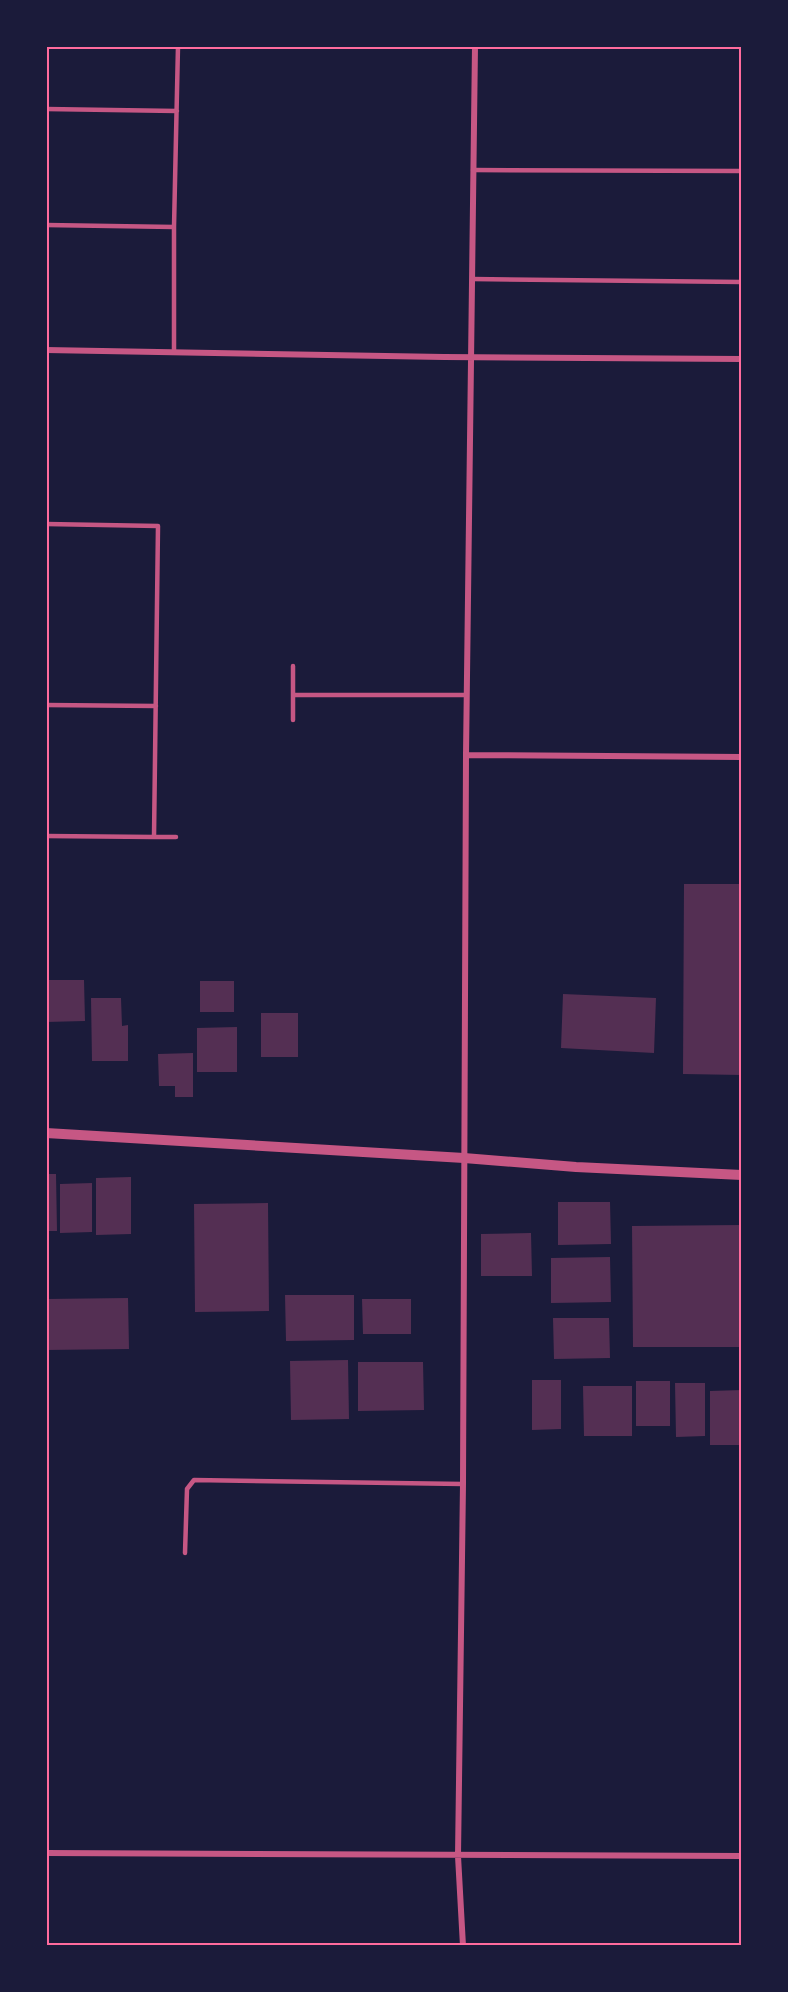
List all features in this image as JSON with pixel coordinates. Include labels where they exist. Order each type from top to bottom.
[{"type":"street","points":[[463,1946],[458,1856],[463,1484],[465,755],[475,46]]},
{"type":"street","points":[[46,350],[741,359]]},
{"type":"street","points":[[465,755],[741,757]]},
{"type":"street","points":[[46,1133],[464,1158],[576,1167],[741,1175]]},
{"type":"street","points":[[46,1853],[741,1856]]},
{"type":"lane","points":[[174,351],[178,46]]},
{"type":"lane","points":[[46,110],[177,111]]},
{"type":"lane","points":[[473,170],[741,171]]},
{"type":"lane","points":[[46,225],[174,226]]},
{"type":"lane","points":[[472,279],[741,282]]},
{"type":"lane","points":[[46,524],[158,526],[154,837]]},
{"type":"lane","points":[[293,666],[293,720]]},
{"type":"lane","points":[[294,695],[466,695]]},
{"type":"lane","points":[[46,705],[156,706]]},
{"type":"lane","points":[[46,836],[176,837]]},
{"type":"lane","points":[[185,1553],[187,1489],[194,1480],[463,1484]]},
{"type":"building","points":[[684,884],[742,884],[742,1075],[683,1074]]},
{"type":"building","points":[[46,980],[84,980],[85,1021],[46,1022]]},
{"type":"building","points":[[200,981],[234,981],[234,1012],[200,1012]]},
{"type":"building","points":[[563,994],[656,998],[654,1053],[561,1048]]},
{"type":"building","points":[[91,998],[121,998],[122,1026],[128,1025],[128,1061],[92,1061]]},
{"type":"building","points":[[261,1013],[298,1013],[298,1057],[261,1057]]},
{"type":"building","points":[[237,1027],[237,1072],[197,1072],[197,1028]]},
{"type":"building","points":[[193,1053],[193,1097],[175,1097],[175,1086],[159,1086],[158,1054]]},
{"type":"building","points":[[46,1174],[56,1174],[57,1231],[46,1231]]},
{"type":"building","points":[[131,1177],[131,1234],[96,1235],[96,1178]]},
{"type":"building","points":[[92,1183],[92,1232],[60,1233],[60,1184]]},
{"type":"building","points":[[558,1202],[610,1202],[611,1244],[558,1245]]},
{"type":"building","points":[[268,1203],[269,1311],[195,1312],[194,1204]]},
{"type":"building","points":[[742,1225],[742,1347],[633,1347],[632,1226]]},
{"type":"building","points":[[531,1233],[532,1276],[481,1276],[481,1234]]},
{"type":"building","points":[[610,1257],[611,1302],[551,1303],[551,1258]]},
{"type":"building","points":[[285,1295],[354,1295],[354,1340],[286,1341]]},
{"type":"building","points":[[128,1298],[129,1349],[46,1350],[46,1299]]},
{"type":"building","points":[[362,1299],[411,1299],[411,1334],[363,1334]]},
{"type":"building","points":[[553,1318],[609,1318],[610,1358],[554,1359]]},
{"type":"building","points":[[348,1360],[349,1419],[291,1420],[290,1361]]},
{"type":"building","points":[[358,1362],[423,1362],[424,1410],[358,1411]]},
{"type":"building","points":[[532,1380],[561,1380],[561,1429],[532,1430]]},
{"type":"building","points":[[636,1381],[670,1381],[670,1426],[636,1426]]},
{"type":"building","points":[[675,1383],[705,1383],[705,1436],[676,1437]]},
{"type":"building","points":[[583,1386],[632,1386],[632,1436],[584,1436]]},
{"type":"building","points":[[742,1390],[742,1445],[710,1445],[710,1391]]}]
